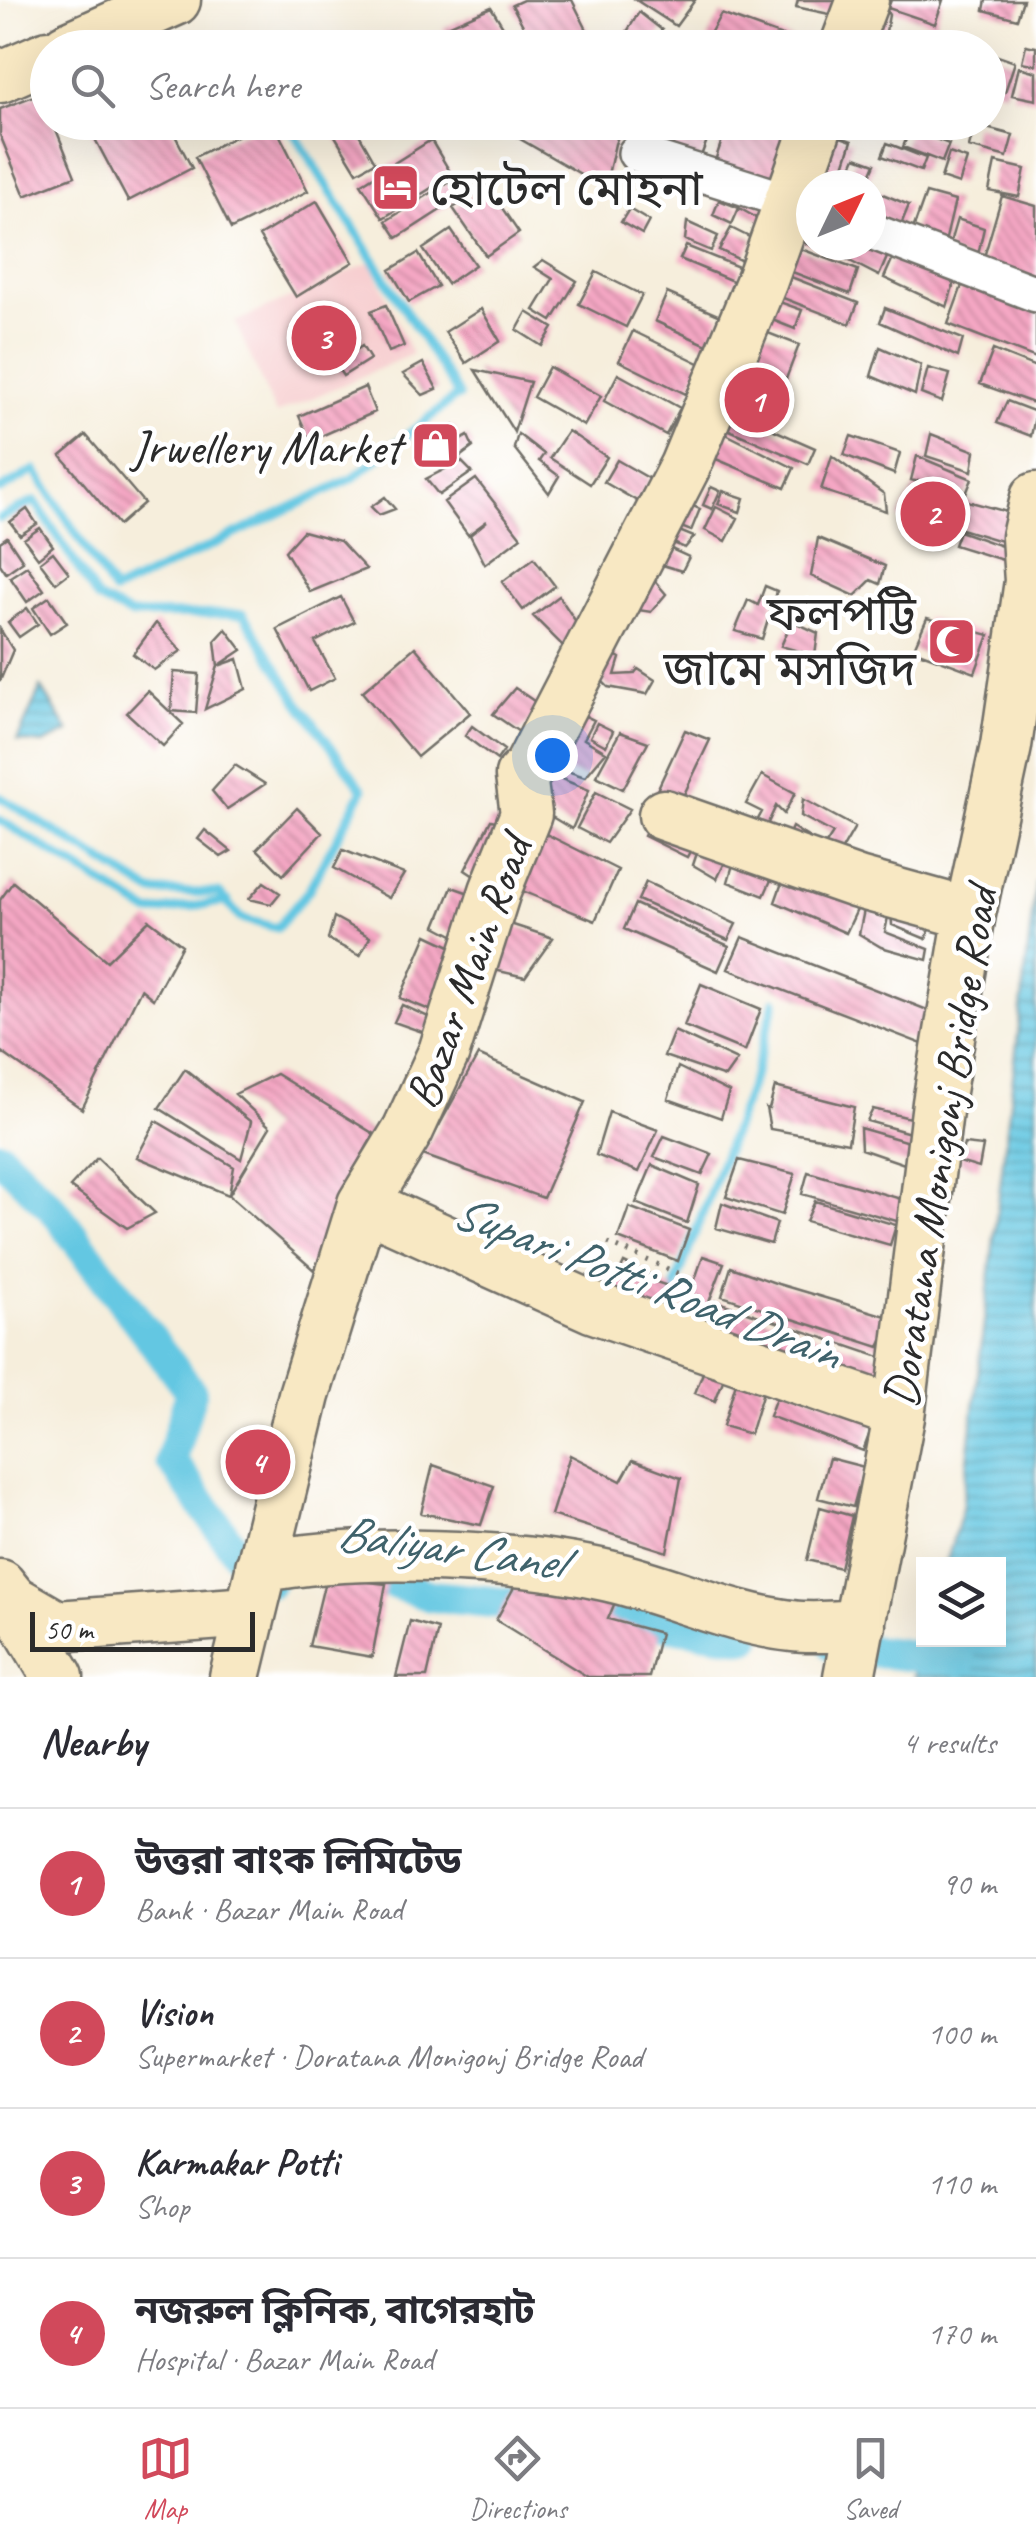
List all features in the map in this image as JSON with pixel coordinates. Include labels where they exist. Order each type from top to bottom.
[{"type":"street","points":[[108,30],[175,0]]},
{"type":"street","points":[[851,30],[862,0]]},
{"type":"street","points":[[0,77],[30,64]]},
{"type":"street","name":"Bazar Main Road","points":[[807,170],[814,140]]},
{"type":"street","points":[[636,153],[796,203]]},
{"type":"street","name":"Bazar Main Road","points":[[234,1677],[304,1395],[363,1204],[408,1130],[452,1028],[495,892],[526,814],[521,776],[529,768],[685,466],[762,280],[796,212]]},
{"type":"street","points":[[886,237],[1036,294]]},
{"type":"street","name":"Doratana Monigonj Bridge Road","points":[[848,1677],[899,1413],[938,1103],[970,914],[1006,746],[1030,581],[1027,537],[1036,498]]},
{"type":"street","points":[[664,815],[858,884],[970,914]]},
{"type":"street","points":[[363,1204],[592,1306],[899,1413]]},
{"type":"street","points":[[6,1593],[57,1626],[255,1589],[300,1559],[528,1562],[608,1576],[739,1616],[794,1627],[860,1625]]},
{"type":"street","points":[[6,1593],[58,1677]]},
{"type":"path","points":[[608,1243],[684,1276]]},
{"type":"shaded area","points":[[371,262],[412,354],[276,414],[235,322]]},
{"type":"water","points":[[41,687],[69,732],[43,744],[17,741]]},
{"type":"water","points":[[1036,881],[1036,1677],[913,1677],[922,1647],[1006,1647],[1006,1557],[948,1557],[962,1509]]},
{"type":"building","points":[[523,0],[572,0],[587,30],[525,30],[512,5]]},
{"type":"building","points":[[636,0],[695,0],[676,26]]},
{"type":"building","points":[[798,0],[837,0],[834,15],[796,7]]},
{"type":"building","points":[[881,0],[889,15],[886,30],[872,30]]},
{"type":"building","points":[[891,0],[943,0],[935,24],[888,8]]},
{"type":"building","points":[[986,0],[1023,0],[1017,19],[984,10]]},
{"type":"building","points":[[491,7],[505,30],[444,30]]},
{"type":"building","points":[[639,12],[662,30],[628,30]]},
{"type":"building","points":[[721,14],[766,30],[712,30]]},
{"type":"building","points":[[1026,45],[1036,47],[1036,65],[1022,62]]},
{"type":"building","points":[[1006,59],[1015,62],[1006,89]]},
{"type":"building","points":[[1019,67],[1036,72],[1036,100],[1012,95]]},
{"type":"building","points":[[30,97],[30,140],[60,140],[75,176],[25,196],[0,135],[0,109]]},
{"type":"building","points":[[1006,133],[1013,135],[1007,157],[969,147],[971,140],[1006,140]]},
{"type":"building","points":[[96,140],[177,140],[192,168],[128,201]]},
{"type":"building","points":[[229,140],[282,140],[308,191],[231,229],[195,157]]},
{"type":"building","points":[[338,140],[362,140],[375,162],[357,172]]},
{"type":"building","points":[[431,140],[452,175],[383,218],[361,184]]},
{"type":"building","points":[[522,140],[617,140],[605,188]]},
{"type":"building","points":[[668,140],[707,140],[696,169],[662,155]]},
{"type":"building","points":[[722,140],[792,140],[780,185],[714,164]]},
{"type":"building","points":[[817,140],[852,141],[843,170],[813,170]]},
{"type":"building","points":[[906,140],[939,140],[949,144],[942,162],[903,147]]},
{"type":"building","points":[[887,143],[926,158],[921,171],[882,156]]},
{"type":"building","points":[[949,153],[967,159],[959,184],[941,178]]},
{"type":"building","points":[[856,157],[875,164],[872,170],[850,170]]},
{"type":"building","points":[[995,162],[1025,169],[1019,197],[989,191]]},
{"type":"building","points":[[449,182],[459,198],[397,238],[386,221]]},
{"type":"building","points":[[487,186],[519,233],[486,256],[453,208]]},
{"type":"building","points":[[926,193],[955,201],[943,251],[911,235]]},
{"type":"building","points":[[886,195],[909,205],[900,227],[886,221]]},
{"type":"building","points":[[1002,196],[1036,206],[1036,280],[982,264]]},
{"type":"building","points":[[745,197],[768,209],[762,221],[739,208]]},
{"type":"building","points":[[719,200],[739,208],[732,224],[713,215]]},
{"type":"building","points":[[317,201],[353,262],[296,297],[259,236]]},
{"type":"building","points":[[629,209],[649,221],[642,234],[621,222]]},
{"type":"building","points":[[957,219],[984,228],[976,263],[947,253]]},
{"type":"building","points":[[687,222],[718,236],[711,251],[685,240]]},
{"type":"building","points":[[731,228],[753,239],[742,261],[719,250]]},
{"type":"building","points":[[451,230],[475,265],[447,284],[423,249]]},
{"type":"building","points":[[782,242],[796,247],[796,260],[831,260],[858,270],[850,294],[774,265]]},
{"type":"building","points":[[686,246],[741,268],[735,282],[680,259]]},
{"type":"building","points":[[896,251],[954,283],[947,307],[884,278]]},
{"type":"building","points":[[418,253],[438,286],[409,302],[390,270]]},
{"type":"building","points":[[543,260],[577,281],[552,321],[534,310],[553,279],[534,267]]},
{"type":"building","points":[[848,260],[886,260],[879,276]]},
{"type":"building","points":[[773,270],[858,303],[850,324],[765,291]]},
{"type":"building","points":[[596,272],[642,295],[626,327],[579,304]]},
{"type":"building","points":[[963,283],[1036,311],[1036,358],[948,324]]},
{"type":"building","points":[[667,293],[720,316],[707,345],[655,321]]},
{"type":"building","points":[[763,296],[802,310],[795,329],[757,314]]},
{"type":"building","points":[[386,305],[404,346],[389,352],[371,311]]},
{"type":"building","points":[[885,308],[963,339],[958,357],[880,322]]},
{"type":"building","points":[[481,309],[500,341],[466,363],[445,332]]},
{"type":"building","points":[[340,312],[348,335],[299,352],[291,329]]},
{"type":"building","points":[[527,312],[553,328],[542,346],[517,330]]},
{"type":"building","points":[[750,326],[799,345],[786,379],[737,360]]},
{"type":"building","points":[[633,331],[701,364],[686,394],[619,361]]},
{"type":"building","points":[[343,345],[349,355],[362,346],[370,359],[343,376],[328,354]]},
{"type":"building","points":[[880,347],[921,365],[915,395],[871,376]]},
{"type":"building","points":[[993,350],[1036,367],[1036,404],[980,384]]},
{"type":"building","points":[[423,363],[437,389],[423,395],[403,374]]},
{"type":"building","points":[[549,367],[601,396],[584,426],[533,397]]},
{"type":"building","points":[[928,368],[950,374],[942,402],[921,394]]},
{"type":"building","points":[[475,370],[530,382],[514,432]]},
{"type":"building","points":[[746,372],[787,390],[773,423],[728,405]]},
{"type":"building","points":[[618,374],[680,408],[666,435],[604,401]]},
{"type":"building","points":[[365,387],[375,412],[310,441],[299,416]]},
{"type":"building","points":[[1007,401],[1036,412],[1031,436],[997,423]]},
{"type":"building","points":[[726,409],[815,448],[808,464],[720,426]]},
{"type":"building","points":[[454,426],[459,441],[468,436],[473,447],[453,462],[437,437]]},
{"type":"building","points":[[568,431],[607,457],[590,484],[550,458]]},
{"type":"building","points":[[720,431],[794,468],[785,488],[709,456]]},
{"type":"building","points":[[518,434],[544,454],[539,461],[559,476],[549,493],[514,448]]},
{"type":"building","points":[[931,434],[975,451],[972,471],[926,456]]},
{"type":"building","points":[[86,435],[144,503],[119,525],[61,456]]},
{"type":"building","points":[[851,436],[900,453],[894,474],[844,455]]},
{"type":"building","points":[[832,456],[884,494],[886,511],[821,490]]},
{"type":"building","points":[[917,456],[972,479],[966,494],[911,480]]},
{"type":"building","points":[[617,460],[650,479],[637,501],[604,482]]},
{"type":"building","points":[[461,461],[472,472],[439,495],[426,479]]},
{"type":"building","points":[[476,479],[521,537],[485,564],[470,535],[487,521],[468,535],[444,502]]},
{"type":"building","points":[[918,481],[953,497],[1022,516],[1014,545],[948,525],[898,518]]},
{"type":"building","points":[[711,487],[720,491],[712,509],[703,505]]},
{"type":"building","points":[[723,491],[744,498],[740,512],[718,504]]},
{"type":"building","points":[[385,497],[395,509],[379,515],[371,507]]},
{"type":"building","points":[[679,500],[700,509],[691,531],[668,522]]},
{"type":"building","points":[[716,507],[738,518],[726,541],[705,530]]},
{"type":"building","points":[[27,509],[37,524],[20,535],[10,522]]},
{"type":"building","points":[[667,526],[694,537],[685,548],[659,537]]},
{"type":"building","points":[[40,528],[53,546],[38,558],[24,539]]},
{"type":"building","points":[[303,531],[340,541],[366,569],[310,592],[285,551]]},
{"type":"building","points":[[959,531],[1010,549],[1012,563],[954,545]]},
{"type":"building","points":[[7,537],[23,561],[6,573],[0,564],[0,542]]},
{"type":"building","points":[[818,538],[885,566],[880,584],[871,580],[855,596],[811,576]]},
{"type":"building","points":[[658,543],[689,557],[682,571],[649,561]]},
{"type":"building","points":[[53,552],[69,573],[56,583],[40,562]]},
{"type":"building","points":[[534,558],[555,586],[523,610],[502,582]]},
{"type":"building","points":[[27,566],[44,590],[27,602],[10,577]]},
{"type":"building","points":[[648,573],[666,594],[651,612],[632,609]]},
{"type":"building","points":[[765,586],[777,591],[762,639],[735,631],[748,600],[758,605]]},
{"type":"building","points":[[559,596],[582,631],[565,648],[533,616]]},
{"type":"building","points":[[49,597],[67,623],[50,634],[33,608]]},
{"type":"building","points":[[341,597],[354,622],[315,642],[335,678],[309,691],[277,629]]},
{"type":"building","points":[[27,608],[38,624],[19,637],[8,622]]},
{"type":"building","points":[[927,618],[989,635],[975,673],[913,650]]},
{"type":"building","points":[[792,621],[818,633],[815,656],[781,646]]},
{"type":"building","points":[[156,623],[181,651],[154,670],[133,654]]},
{"type":"building","points":[[0,629],[13,650],[0,681]]},
{"type":"building","points":[[226,629],[242,650],[218,666],[215,641]]},
{"type":"building","points":[[600,646],[620,658],[615,675],[634,674],[638,669],[655,680],[647,694],[608,687],[588,667]]},
{"type":"building","points":[[415,647],[470,713],[417,757],[362,692]]},
{"type":"building","points":[[238,659],[246,689],[205,709],[218,666]]},
{"type":"building","points":[[174,672],[199,674],[196,713],[171,711]]},
{"type":"building","points":[[515,688],[544,708],[519,732],[493,714]]},
{"type":"building","points":[[148,691],[183,724],[163,746],[127,713]]},
{"type":"building","points":[[573,710],[594,720],[584,739],[606,752],[585,777],[546,764]]},
{"type":"building","points":[[597,723],[613,731],[606,746],[590,737]]},
{"type":"building","points":[[472,726],[504,750],[497,760],[465,736]]},
{"type":"building","points":[[685,730],[710,740],[677,809],[651,803]]},
{"type":"building","points":[[620,732],[648,742],[623,789],[596,776]]},
{"type":"building","points":[[235,765],[265,784],[227,809],[212,791]]},
{"type":"building","points":[[544,772],[589,790],[572,829],[532,805]]},
{"type":"building","points":[[762,775],[795,793],[784,814],[776,806],[759,842],[750,834],[762,812],[746,804]]},
{"type":"building","points":[[596,792],[630,809],[606,843],[577,828]]},
{"type":"building","points":[[803,799],[855,827],[833,865],[785,843],[792,827],[824,847],[833,833],[801,816]]},
{"type":"building","points":[[297,808],[322,833],[283,875],[257,849]]},
{"type":"building","points":[[491,820],[505,823],[477,878],[465,870]]},
{"type":"building","points":[[651,821],[696,840],[687,857],[644,836]]},
{"type":"building","points":[[205,830],[231,851],[221,857],[198,839]]},
{"type":"building","points":[[538,830],[618,870],[595,921],[515,888]]},
{"type":"building","points":[[701,841],[729,854],[717,879],[693,865]]},
{"type":"building","points":[[343,850],[404,874],[389,898],[334,868]]},
{"type":"building","points":[[736,854],[775,871],[764,896],[728,882]]},
{"type":"building","points":[[784,877],[862,899],[846,933],[775,902]]},
{"type":"building","points":[[13,882],[107,961],[149,920],[182,945],[153,999],[141,989],[82,1109],[0,1051],[0,900]]},
{"type":"building","points":[[264,882],[280,893],[271,904],[249,899]]},
{"type":"building","points":[[646,882],[736,924],[728,940],[638,900]]},
{"type":"building","points":[[452,887],[475,895],[457,937],[436,926]]},
{"type":"building","points":[[635,904],[729,946],[718,971],[624,929]]},
{"type":"building","points":[[864,910],[888,917],[885,932],[929,949],[927,960],[881,947],[859,934]]},
{"type":"building","points":[[891,910],[931,926],[926,939],[892,925]]},
{"type":"building","points":[[334,917],[370,937],[360,956],[328,939]]},
{"type":"building","points":[[504,922],[553,938],[525,977],[490,969]]},
{"type":"building","points":[[427,935],[461,951],[437,1013],[400,998]]},
{"type":"building","points":[[742,937],[940,1015],[927,1046],[728,969]]},
{"type":"building","points":[[701,984],[761,1009],[745,1051],[684,1026]]},
{"type":"building","points":[[402,1005],[433,1019],[425,1033],[394,1022]]},
{"type":"building","points":[[674,1031],[737,1060],[725,1077],[664,1056]]},
{"type":"building","points":[[478,1055],[585,1102],[543,1198],[423,1155]]},
{"type":"building","points":[[678,1067],[729,1092],[721,1118],[668,1099]]},
{"type":"building","points":[[185,1069],[251,1122],[241,1159],[159,1108]]},
{"type":"building","points":[[276,1074],[374,1134],[340,1194],[315,1271],[229,1195],[270,1127],[235,1094]]},
{"type":"building","points":[[775,1087],[854,1107],[848,1143],[770,1129],[766,1108],[769,1109]]},
{"type":"building","points":[[873,1109],[910,1118],[910,1133],[867,1121]]},
{"type":"building","points":[[609,1112],[658,1130],[639,1172],[596,1155]]},
{"type":"building","points":[[156,1121],[234,1167],[229,1195],[137,1157]]},
{"type":"building","points":[[860,1128],[912,1143],[913,1167],[861,1149]]},
{"type":"building","points":[[664,1136],[712,1154],[702,1175],[654,1157]]},
{"type":"building","points":[[964,1144],[983,1146],[979,1168],[959,1162]]},
{"type":"building","points":[[97,1158],[155,1213],[127,1228],[70,1187]]},
{"type":"building","points":[[739,1160],[795,1174],[782,1215],[726,1197]]},
{"type":"building","points":[[652,1165],[699,1185],[687,1223],[636,1203]]},
{"type":"building","points":[[808,1172],[908,1201],[900,1222],[802,1194]]},
{"type":"building","points":[[815,1201],[896,1225],[890,1245],[806,1221]]},
{"type":"building","points":[[722,1203],[777,1223],[771,1244],[716,1228]]},
{"type":"building","points":[[629,1207],[689,1230],[678,1261],[618,1238]]},
{"type":"building","points":[[703,1256],[724,1263],[696,1336],[678,1329]]},
{"type":"building","points":[[624,1263],[649,1274],[647,1279],[674,1288],[660,1325],[633,1316],[645,1284],[630,1313],[606,1301]]},
{"type":"building","points":[[731,1267],[893,1318],[879,1347],[722,1296]]},
{"type":"building","points":[[715,1301],[886,1359],[873,1396],[703,1339]]},
{"type":"building","points":[[708,1360],[728,1368],[715,1401],[695,1393]]},
{"type":"building","points":[[738,1376],[765,1385],[750,1434],[723,1426]]},
{"type":"building","points":[[781,1384],[875,1419],[863,1451],[769,1416]]},
{"type":"building","points":[[570,1455],[621,1481],[633,1460],[681,1478],[667,1552],[551,1515]]},
{"type":"building","points":[[829,1458],[864,1467],[853,1507],[818,1498]]},
{"type":"building","points":[[433,1465],[494,1486],[481,1525],[421,1513]]},
{"type":"building","points":[[820,1507],[852,1516],[840,1568],[807,1560]]},
{"type":"building","points":[[522,1573],[616,1600],[608,1619],[660,1633],[649,1677],[588,1677],[496,1620]]},
{"type":"building","points":[[326,1577],[386,1584],[372,1657],[309,1646]]},
{"type":"building","points":[[410,1621],[438,1629],[427,1677],[396,1677]]},
{"type":"waterway","points":[[298,140],[459,396]]},
{"type":"waterway","points":[[0,490],[35,470],[114,592],[353,478],[458,395]]},
{"type":"waterway","points":[[0,518],[35,501],[98,599],[130,615],[243,614],[299,703],[363,790],[308,891],[277,928],[240,918],[219,893],[152,892],[0,797]]},
{"type":"waterway","points":[[0,820],[150,913],[228,901]]},
{"type":"waterway","name":"Supari Potti Road Drain","points":[[664,1316],[755,1073],[775,1001]]},
{"type":"waterway","name":"Baliyar Canel","points":[[0,1156],[54,1210],[191,1392],[171,1460],[257,1581],[269,1582]]},
{"type":"waterway","name":"Baliyar Canel","points":[[342,1572],[375,1577],[431,1596],[573,1610],[746,1637]]},
{"type":"waterway","name":"Baliyar Canel","points":[[835,1647],[960,1661]]},
{"type":"place","name":"হোটেল মোহনা","points":[[395,188]]},
{"type":"place","name":"Karmakar Potti","points":[[324,338]]},
{"type":"place","name":"উত্তরা বাংক লিমিটেড","points":[[757,400]]},
{"type":"place","name":"Jrwellery Market","points":[[436,446]]},
{"type":"place","name":"Vision","points":[[933,514]]},
{"type":"place","name":"ফলপট্টি জামে মসজিদ","points":[[951,641]]},
{"type":"place","name":"নজরুল ক্লিনিক, বাগেরহাট","points":[[258,1462]]}]
